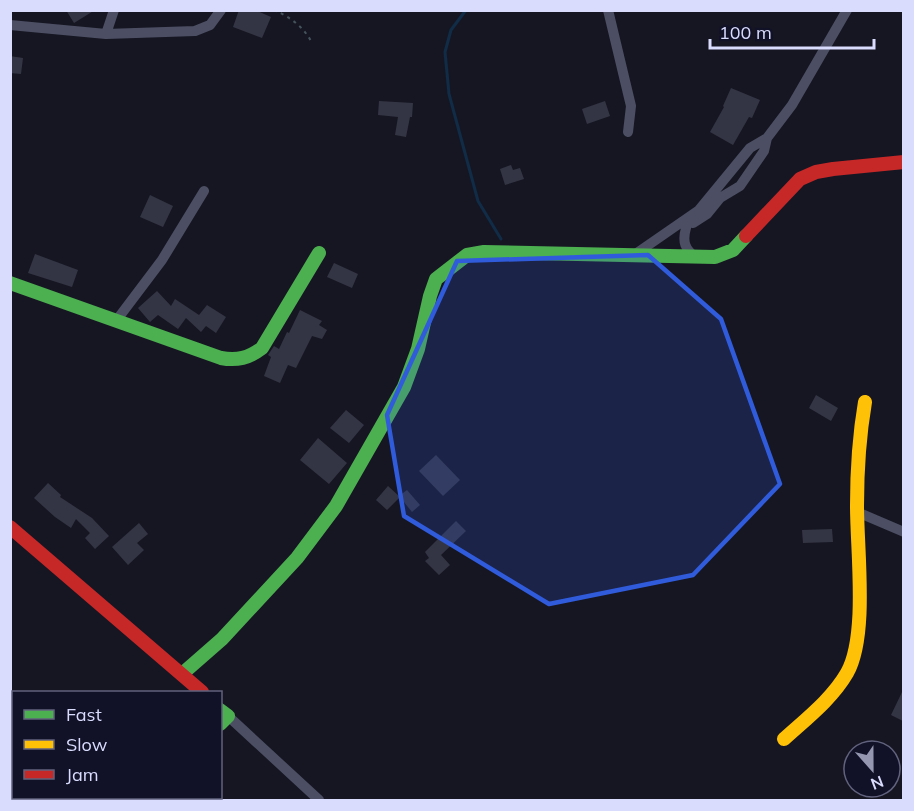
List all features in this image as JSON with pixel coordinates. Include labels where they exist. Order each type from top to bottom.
[{"type":"street","points":[[106,34],[114,10]]},
{"type":"street","points":[[10,25],[106,34],[195,31],[210,25],[221,10]]},
{"type":"street","points":[[608,10],[631,106],[628,132]]},
{"type":"street","points":[[631,257],[699,210],[750,148],[767,138],[792,105],[823,55],[842,13]]},
{"type":"street","points":[[653,257],[660,244],[706,214],[720,198],[740,186],[764,151],[767,138]]},
{"type":"street","points":[[182,674],[222,639],[297,558],[336,506],[404,387],[418,349],[436,279],[467,255],[484,252],[631,257],[715,257],[733,250],[800,179],[816,172],[903,162]]},
{"type":"street","points":[[116,321],[162,260],[204,191]]},
{"type":"street","points":[[686,228],[683,237],[684,245],[696,258]]},
{"type":"street","points":[[10,283],[221,358],[232,361],[243,360],[262,348],[319,253]]},
{"type":"street","points":[[784,739],[832,692],[851,667],[858,640],[859,431],[865,402]]},
{"type":"street","points":[[857,513],[903,532]]},
{"type":"street","points":[[12,531],[200,691]]},
{"type":"street","points":[[223,717],[319,801]]},
{"type":"path","points":[[274,10],[285,15],[306,32],[312,43]]},
{"type":"highlighted area","points":[[648,255],[721,319],[780,484],[693,575],[549,604],[404,516],[387,415],[457,261]]},
{"type":"building","points":[[66,10],[95,10],[74,23]]},
{"type":"building","points":[[239,10],[255,10],[271,17],[262,38],[233,27]]},
{"type":"building","points":[[10,56],[23,58],[21,74],[10,73]]},
{"type":"building","points":[[731,88],[760,100],[752,118],[749,117],[733,145],[710,132],[724,107]]},
{"type":"building","points":[[379,101],[413,103],[412,117],[410,117],[406,137],[395,135],[398,117],[378,115]]},
{"type":"building","points":[[605,101],[610,116],[587,124],[582,109]]},
{"type":"building","points":[[511,165],[513,170],[520,168],[524,179],[505,185],[500,169]]},
{"type":"building","points":[[150,195],[173,206],[163,227],[140,217]]},
{"type":"building","points":[[35,254],[78,270],[72,287],[28,273]]},
{"type":"building","points":[[334,263],[358,274],[352,288],[327,277]]},
{"type":"building","points":[[157,291],[171,306],[175,299],[199,315],[207,305],[226,317],[216,333],[206,326],[201,332],[186,318],[178,329],[158,315],[150,322],[138,308]]},
{"type":"building","points":[[300,310],[322,321],[319,325],[327,330],[322,339],[312,336],[296,368],[288,365],[280,383],[264,376],[271,357],[268,355],[274,346],[279,349]]},
{"type":"building","points":[[816,395],[838,408],[831,421],[809,408]]},
{"type":"building","points":[[346,410],[364,425],[349,443],[330,428]]},
{"type":"building","points":[[318,438],[347,463],[329,484],[300,460]]},
{"type":"building","points":[[436,455],[460,480],[443,496],[419,471]]},
{"type":"building","points":[[48,483],[61,495],[60,497],[92,518],[109,536],[95,549],[85,538],[90,533],[76,519],[71,528],[34,498]]},
{"type":"building","points":[[388,486],[400,497],[387,510],[376,500]]},
{"type":"building","points":[[407,490],[420,505],[412,512],[399,496]]},
{"type":"building","points":[[456,521],[466,531],[441,555],[450,565],[439,575],[425,561],[429,558],[425,552]]},
{"type":"building","points":[[139,523],[148,534],[137,543],[144,550],[128,565],[112,547]]},
{"type":"building","points":[[832,529],[833,542],[803,543],[802,530]]},
{"type":"building","points":[[903,690],[903,721],[891,715]]},
{"type":"waterway","points":[[466,10],[451,30],[445,52],[449,94],[478,201],[501,239]]},
{"type":"traffic: fast","points":[[182,674],[222,639],[297,558],[336,506],[404,387],[418,349],[436,279],[467,255],[484,252],[715,257],[733,250],[746,236]]},
{"type":"traffic: fast","points":[[10,283],[221,358],[238,359],[262,348],[319,253]]},
{"type":"traffic: fast","points":[[222,712],[228,716],[222,722]]},
{"type":"traffic: slow","points":[[784,739],[834,691],[847,673],[853,657],[859,616],[858,467],[865,402]]},
{"type":"traffic: jam","points":[[746,236],[800,179],[816,172],[833,169],[904,162]]},
{"type":"traffic: jam","points":[[10,527],[201,691]]}]
